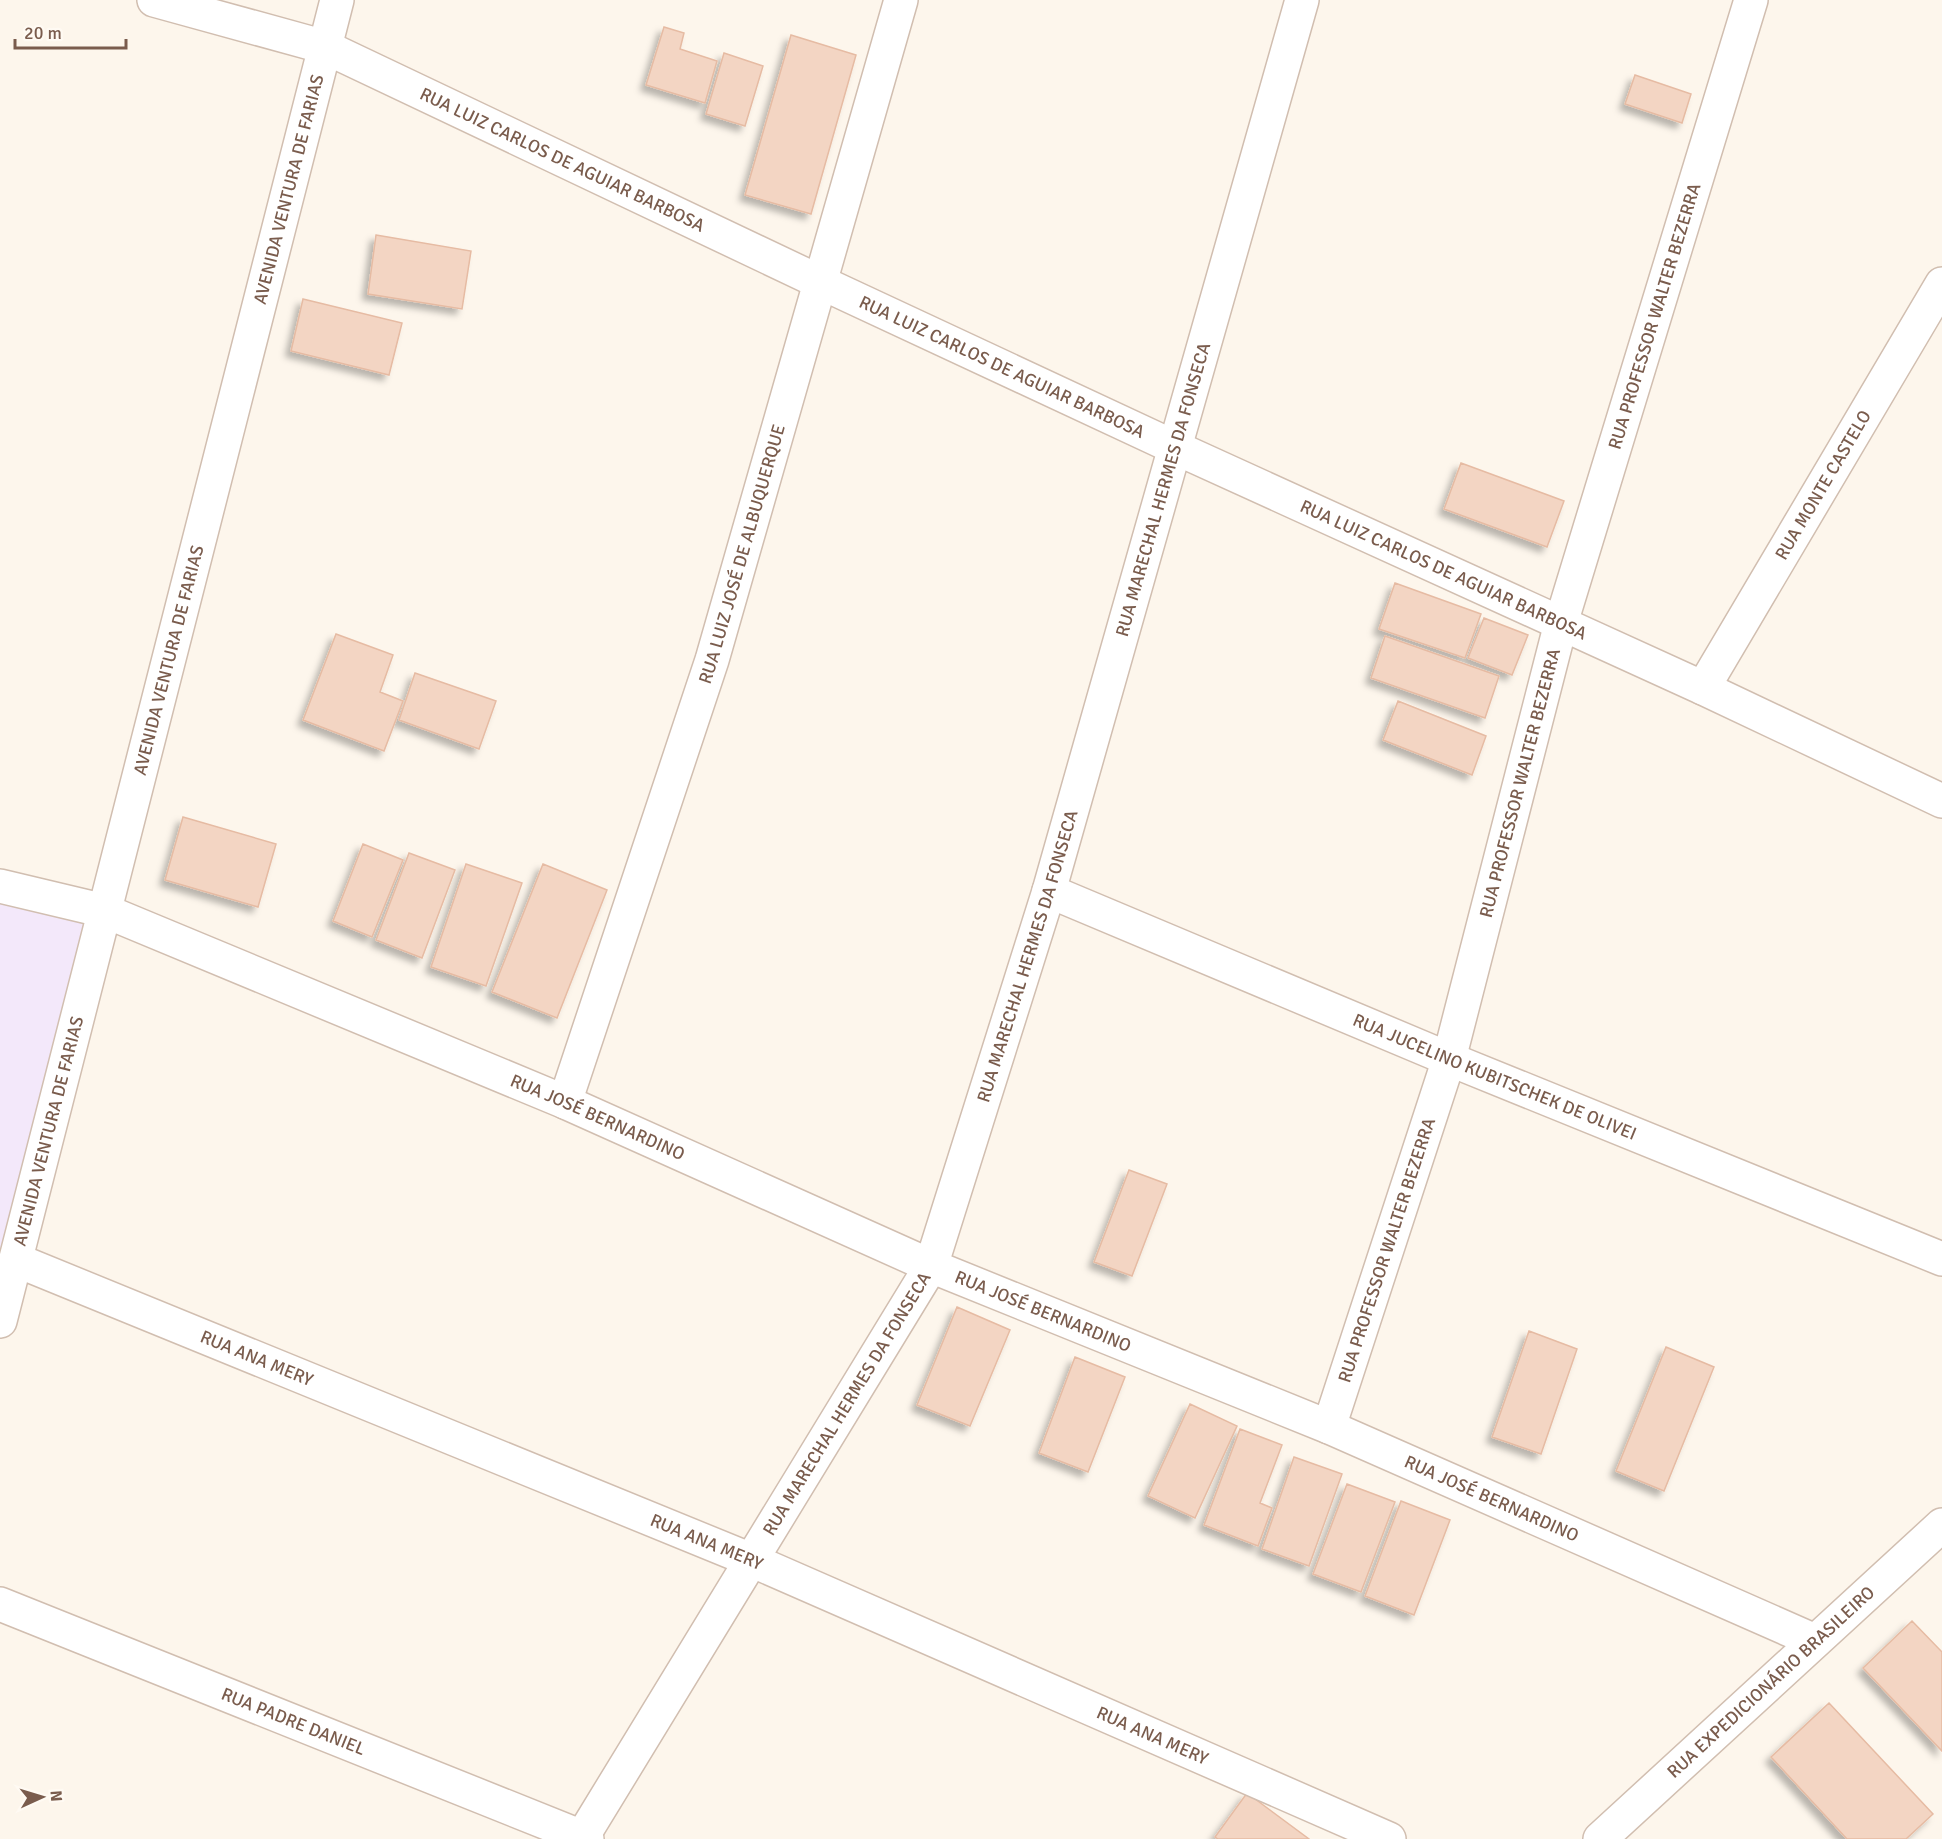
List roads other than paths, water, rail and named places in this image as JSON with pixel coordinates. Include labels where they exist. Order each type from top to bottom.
[{"type":"street","name":"RUA LUIZ CARLOS DE AGUIAR BARBOSA","points":[[154,0],[325,47],[820,282],[1176,448],[1703,688],[1942,801]]},
{"type":"street","name":"AVENIDA VENTURA DE FARIAS","points":[[0,1321],[337,0]]},
{"type":"street","name":"RUA LUIZ JOSÉ DE ALBUQUERQUE","points":[[565,1102],[712,660],[901,0]]},
{"type":"street","name":"RUA MARECHAL HERMES DA FONSECA","points":[[584,1838],[931,1266],[1049,891],[1302,0]]},
{"type":"street","name":"RUA PROFESSOR WALTER BEZERRA","points":[[1329,1427],[1449,1059],[1561,623],[1751,0]]},
{"type":"street","name":"RUA MONTE CASTELO","points":[[1703,688],[1942,284]]},
{"type":"street","name":"RUA JOSÉ BERNARDINO","points":[[0,886],[105,911],[565,1102],[931,1266],[1329,1427],[1815,1641]]},
{"type":"street","name":"RUA JUCELINO KUBITSCHEK DE OLIVEI","points":[[1049,891],[1449,1059],[1942,1259]]},
{"type":"street","name":"RUA ANA MERY","points":[[16,1260],[751,1560],[1389,1839]]},
{"type":"street","name":"RUA EXPEDICIONÁRIO BRASILEIRO","points":[[1600,1839],[1942,1525]]},
{"type":"street","name":"RUA PADRE DANIEL","points":[[0,1604],[584,1838]]}]
